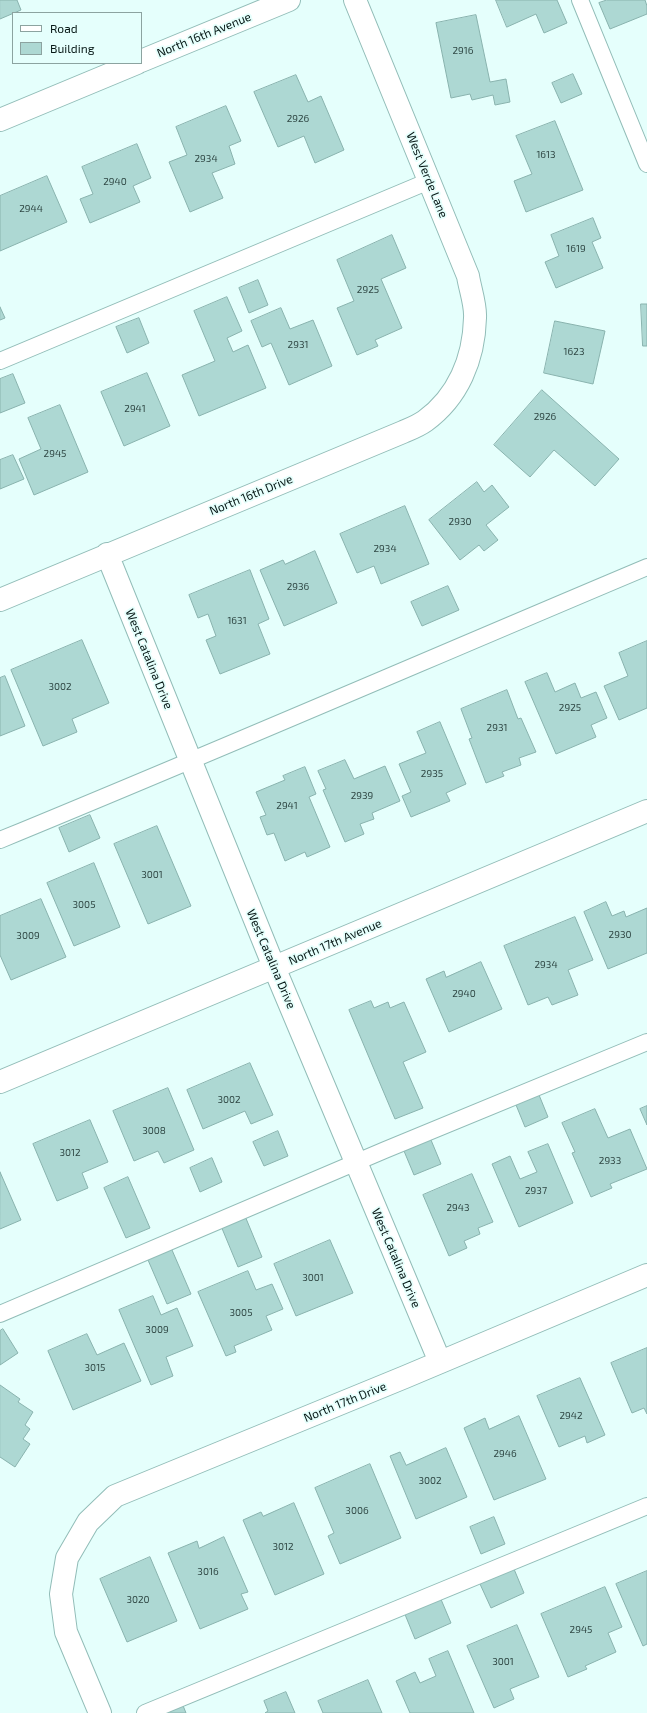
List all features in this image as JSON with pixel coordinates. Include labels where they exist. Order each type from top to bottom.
[{"type":"street","name":"North 16th Avenue","points":[[142,61],[289,0]]},
{"type":"street","name":"West Verde Lane","points":[[356,0],[468,276],[475,317],[471,354]]},
{"type":"street","points":[[0,120],[135,64]]},
{"type":"street","name":"North 16th Drive","points":[[0,600],[424,422],[442,406],[457,387],[471,354]]},
{"type":"street","name":"West Catalina Drive","points":[[107,554],[274,967],[440,1362]]},
{"type":"street","name":"North 17th Avenue","points":[[0,1082],[647,811]]},
{"type":"street","name":"North 17th Drive","points":[[100,1713],[66,1632],[61,1594],[67,1558],[88,1522],[115,1496],[647,1275]]},
{"type":"lane","points":[[580,0],[647,164]]},
{"type":"lane","points":[[0,361],[429,181]]},
{"type":"lane","points":[[0,840],[158,776],[190,760],[647,567]]},
{"type":"lane","points":[[0,1314],[356,1162],[647,1042]]},
{"type":"lane","points":[[146,1713],[647,1506]]},
{"type":"building","points":[[0,0],[17,0],[21,10],[12,12],[12,14],[0,19]]},
{"type":"building","points":[[496,0],[557,0],[567,23],[544,33],[536,14],[507,27]]},
{"type":"building","points":[[607,0],[645,0],[647,14],[610,29],[599,3]]},
{"type":"building","points":[[476,15],[490,82],[506,79],[510,102],[495,105],[493,95],[472,100],[470,94],[451,98],[436,23]]},
{"type":"building","points":[[573,74],[582,94],[561,103],[552,83]]},
{"type":"building","points":[[296,75],[308,102],[321,96],[344,150],[315,163],[304,136],[278,147],[254,92]]},
{"type":"building","points":[[226,106],[241,141],[229,146],[235,164],[212,173],[223,198],[190,212],[169,162],[187,155],[176,127]]},
{"type":"building","points":[[555,121],[583,190],[526,212],[514,181],[532,174],[516,136]]},
{"type":"building","points":[[137,144],[151,178],[133,186],[140,202],[90,223],[80,199],[93,194],[82,167]]},
{"type":"building","points":[[47,176],[67,222],[0,251],[0,196]]},
{"type":"building","points":[[593,218],[601,238],[592,242],[603,268],[556,288],[545,262],[559,256],[551,235]]},
{"type":"building","points":[[392,235],[406,268],[381,279],[402,328],[375,340],[378,346],[357,355],[337,308],[354,301],[337,260]]},
{"type":"building","points":[[258,280],[268,305],[249,313],[239,288]]},
{"type":"building","points":[[227,297],[242,331],[227,338],[233,352],[248,345],[266,388],[199,416],[182,375],[215,361],[194,311]]},
{"type":"building","points":[[641,304],[647,304],[647,346],[643,346]]},
{"type":"building","points":[[0,307],[5,318],[0,320]]},
{"type":"building","points":[[281,308],[290,329],[313,320],[332,366],[289,385],[271,343],[262,347],[251,321]]},
{"type":"building","points":[[139,318],[149,343],[127,353],[116,327]]},
{"type":"building","points":[[555,321],[605,331],[593,384],[544,373]]},
{"type":"building","points":[[147,373],[170,426],[124,446],[101,392]]},
{"type":"building","points":[[13,374],[25,403],[0,413],[0,379]]},
{"type":"building","points":[[542,390],[619,459],[595,486],[554,450],[530,477],[494,445]]},
{"type":"building","points":[[60,405],[88,472],[34,495],[19,459],[41,449],[28,418]]},
{"type":"building","points":[[13,455],[24,479],[0,489],[0,460]]},
{"type":"building","points":[[477,482],[484,492],[492,485],[509,507],[486,525],[498,540],[484,551],[479,545],[460,560],[429,520]]},
{"type":"building","points":[[405,506],[429,564],[381,584],[374,566],[357,573],[340,534]]},
{"type":"building","points":[[315,551],[337,603],[284,626],[260,570],[283,560],[285,564]]},
{"type":"building","points":[[250,570],[269,619],[258,624],[270,654],[220,674],[206,640],[216,636],[208,614],[198,618],[189,595]]},
{"type":"building","points":[[448,586],[459,610],[422,626],[411,602]]},
{"type":"building","points":[[82,640],[109,703],[72,719],[77,732],[43,746],[11,670]]},
{"type":"building","points":[[647,641],[647,708],[619,720],[604,686],[628,676],[619,653]]},
{"type":"building","points":[[547,673],[555,692],[575,683],[581,698],[596,692],[607,718],[591,725],[596,737],[556,754],[525,682]]},
{"type":"building","points":[[5,676],[25,726],[0,736],[0,678]]},
{"type":"building","points":[[507,690],[518,719],[521,718],[536,752],[519,758],[521,765],[502,772],[504,776],[486,783],[469,739],[472,738],[461,709]]},
{"type":"building","points":[[440,722],[466,784],[446,793],[450,801],[411,817],[402,796],[411,792],[399,764],[426,753],[417,732]]},
{"type":"building","points":[[345,760],[354,779],[385,766],[400,801],[372,813],[374,819],[360,824],[364,834],[345,842],[323,790],[326,789],[318,771]]},
{"type":"building","points":[[305,767],[316,794],[309,797],[330,847],[307,857],[305,852],[285,861],[274,833],[267,835],[260,817],[266,815],[256,792],[285,780],[283,776]]},
{"type":"building","points":[[90,815],[100,838],[69,852],[59,828]]},
{"type":"building","points":[[157,826],[191,906],[148,924],[114,844]]},
{"type":"building","points":[[94,863],[120,927],[74,946],[47,883]]},
{"type":"building","points":[[41,899],[66,957],[11,980],[0,955],[0,916]]},
{"type":"building","points":[[606,902],[612,916],[624,911],[626,917],[647,908],[647,953],[608,969],[584,912]]},
{"type":"building","points":[[575,917],[593,960],[568,970],[578,995],[552,1005],[548,997],[528,1005],[504,946]]},
{"type":"building","points":[[481,962],[502,1009],[449,1032],[426,979],[444,971],[446,977]]},
{"type":"building","points":[[371,1001],[374,1008],[388,1002],[390,1008],[404,1002],[426,1052],[403,1062],[423,1108],[395,1119],[349,1010]]},
{"type":"building","points":[[250,1063],[273,1115],[251,1124],[245,1111],[203,1129],[187,1090]]},
{"type":"building","points":[[168,1088],[194,1150],[164,1163],[158,1151],[134,1161],[113,1111]]},
{"type":"building","points":[[537,1090],[548,1117],[525,1127],[514,1100]]},
{"type":"building","points":[[647,1106],[647,1125],[640,1109]]},
{"type":"building","points":[[595,1109],[608,1138],[630,1129],[647,1169],[610,1184],[612,1188],[591,1197],[572,1153],[575,1152],[562,1123]]},
{"type":"building","points":[[90,1120],[108,1162],[82,1173],[88,1188],[57,1201],[33,1144]]},
{"type":"building","points":[[278,1131],[288,1156],[264,1166],[253,1142]]},
{"type":"building","points":[[431,1140],[441,1164],[414,1175],[404,1151]]},
{"type":"building","points":[[548,1144],[573,1203],[519,1227],[492,1164],[510,1156],[520,1179],[537,1172],[528,1152]]},
{"type":"building","points":[[212,1158],[222,1182],[200,1192],[190,1168]]},
{"type":"building","points":[[0,1172],[21,1220],[0,1229]]},
{"type":"building","points":[[472,1174],[493,1222],[478,1228],[480,1234],[464,1241],[467,1248],[449,1256],[423,1195]]},
{"type":"building","points":[[128,1177],[150,1228],[126,1238],[104,1188]]},
{"type":"building","points":[[245,1216],[262,1257],[238,1267],[221,1226]]},
{"type":"building","points":[[330,1240],[353,1293],[296,1316],[274,1264]]},
{"type":"building","points":[[172,1250],[191,1294],[167,1304],[148,1260]]},
{"type":"building","points":[[248,1271],[256,1290],[272,1284],[283,1309],[266,1316],[272,1330],[234,1346],[236,1352],[226,1356],[198,1292]]},
{"type":"building","points":[[153,1296],[161,1315],[177,1308],[193,1346],[166,1357],[173,1376],[151,1385],[119,1310]]},
{"type":"building","points":[[3,1329],[18,1353],[0,1365],[0,1331]]},
{"type":"building","points":[[87,1334],[97,1355],[124,1343],[141,1381],[73,1410],[48,1351]]},
{"type":"building","points":[[647,1348],[647,1414],[644,1408],[632,1413],[611,1363]]},
{"type":"building","points":[[580,1378],[605,1435],[587,1443],[585,1436],[559,1447],[537,1396]]},
{"type":"building","points":[[0,1385],[20,1399],[18,1402],[33,1412],[25,1425],[30,1429],[23,1439],[30,1444],[15,1467],[0,1457]]},
{"type":"building","points":[[519,1416],[546,1479],[494,1500],[464,1428],[485,1418],[489,1429]]},
{"type":"building","points":[[446,1448],[467,1497],[416,1519],[390,1456],[400,1452],[406,1465]]},
{"type":"building","points":[[370,1464],[401,1538],[340,1564],[328,1536],[334,1533],[315,1488]]},
{"type":"building","points":[[294,1503],[324,1574],[275,1595],[243,1520],[261,1512],[263,1516]]},
{"type":"building","points":[[494,1517],[505,1544],[481,1554],[470,1527]]},
{"type":"building","points":[[224,1537],[248,1592],[241,1594],[248,1609],[200,1629],[168,1553],[197,1541],[199,1548]]},
{"type":"building","points":[[150,1557],[177,1621],[127,1642],[100,1579]]},
{"type":"building","points":[[514,1569],[524,1593],[491,1608],[480,1584]]},
{"type":"building","points":[[647,1571],[647,1644],[643,1646],[616,1584]]},
{"type":"building","points":[[605,1587],[622,1627],[608,1633],[616,1652],[585,1666],[587,1669],[568,1677],[541,1614]]},
{"type":"building","points":[[440,1597],[451,1623],[415,1639],[404,1612]]},
{"type":"building","points":[[517,1625],[539,1677],[510,1689],[514,1699],[494,1708],[467,1646]]},
{"type":"building","points":[[448,1651],[474,1713],[410,1713],[396,1681],[415,1672],[420,1683],[436,1676],[429,1659]]},
{"type":"building","points":[[368,1680],[382,1713],[323,1713],[318,1701]]},
{"type":"building","points":[[286,1692],[295,1713],[265,1713],[268,1711],[264,1701]]},
{"type":"building","points":[[182,1703],[186,1713],[159,1713]]}]
